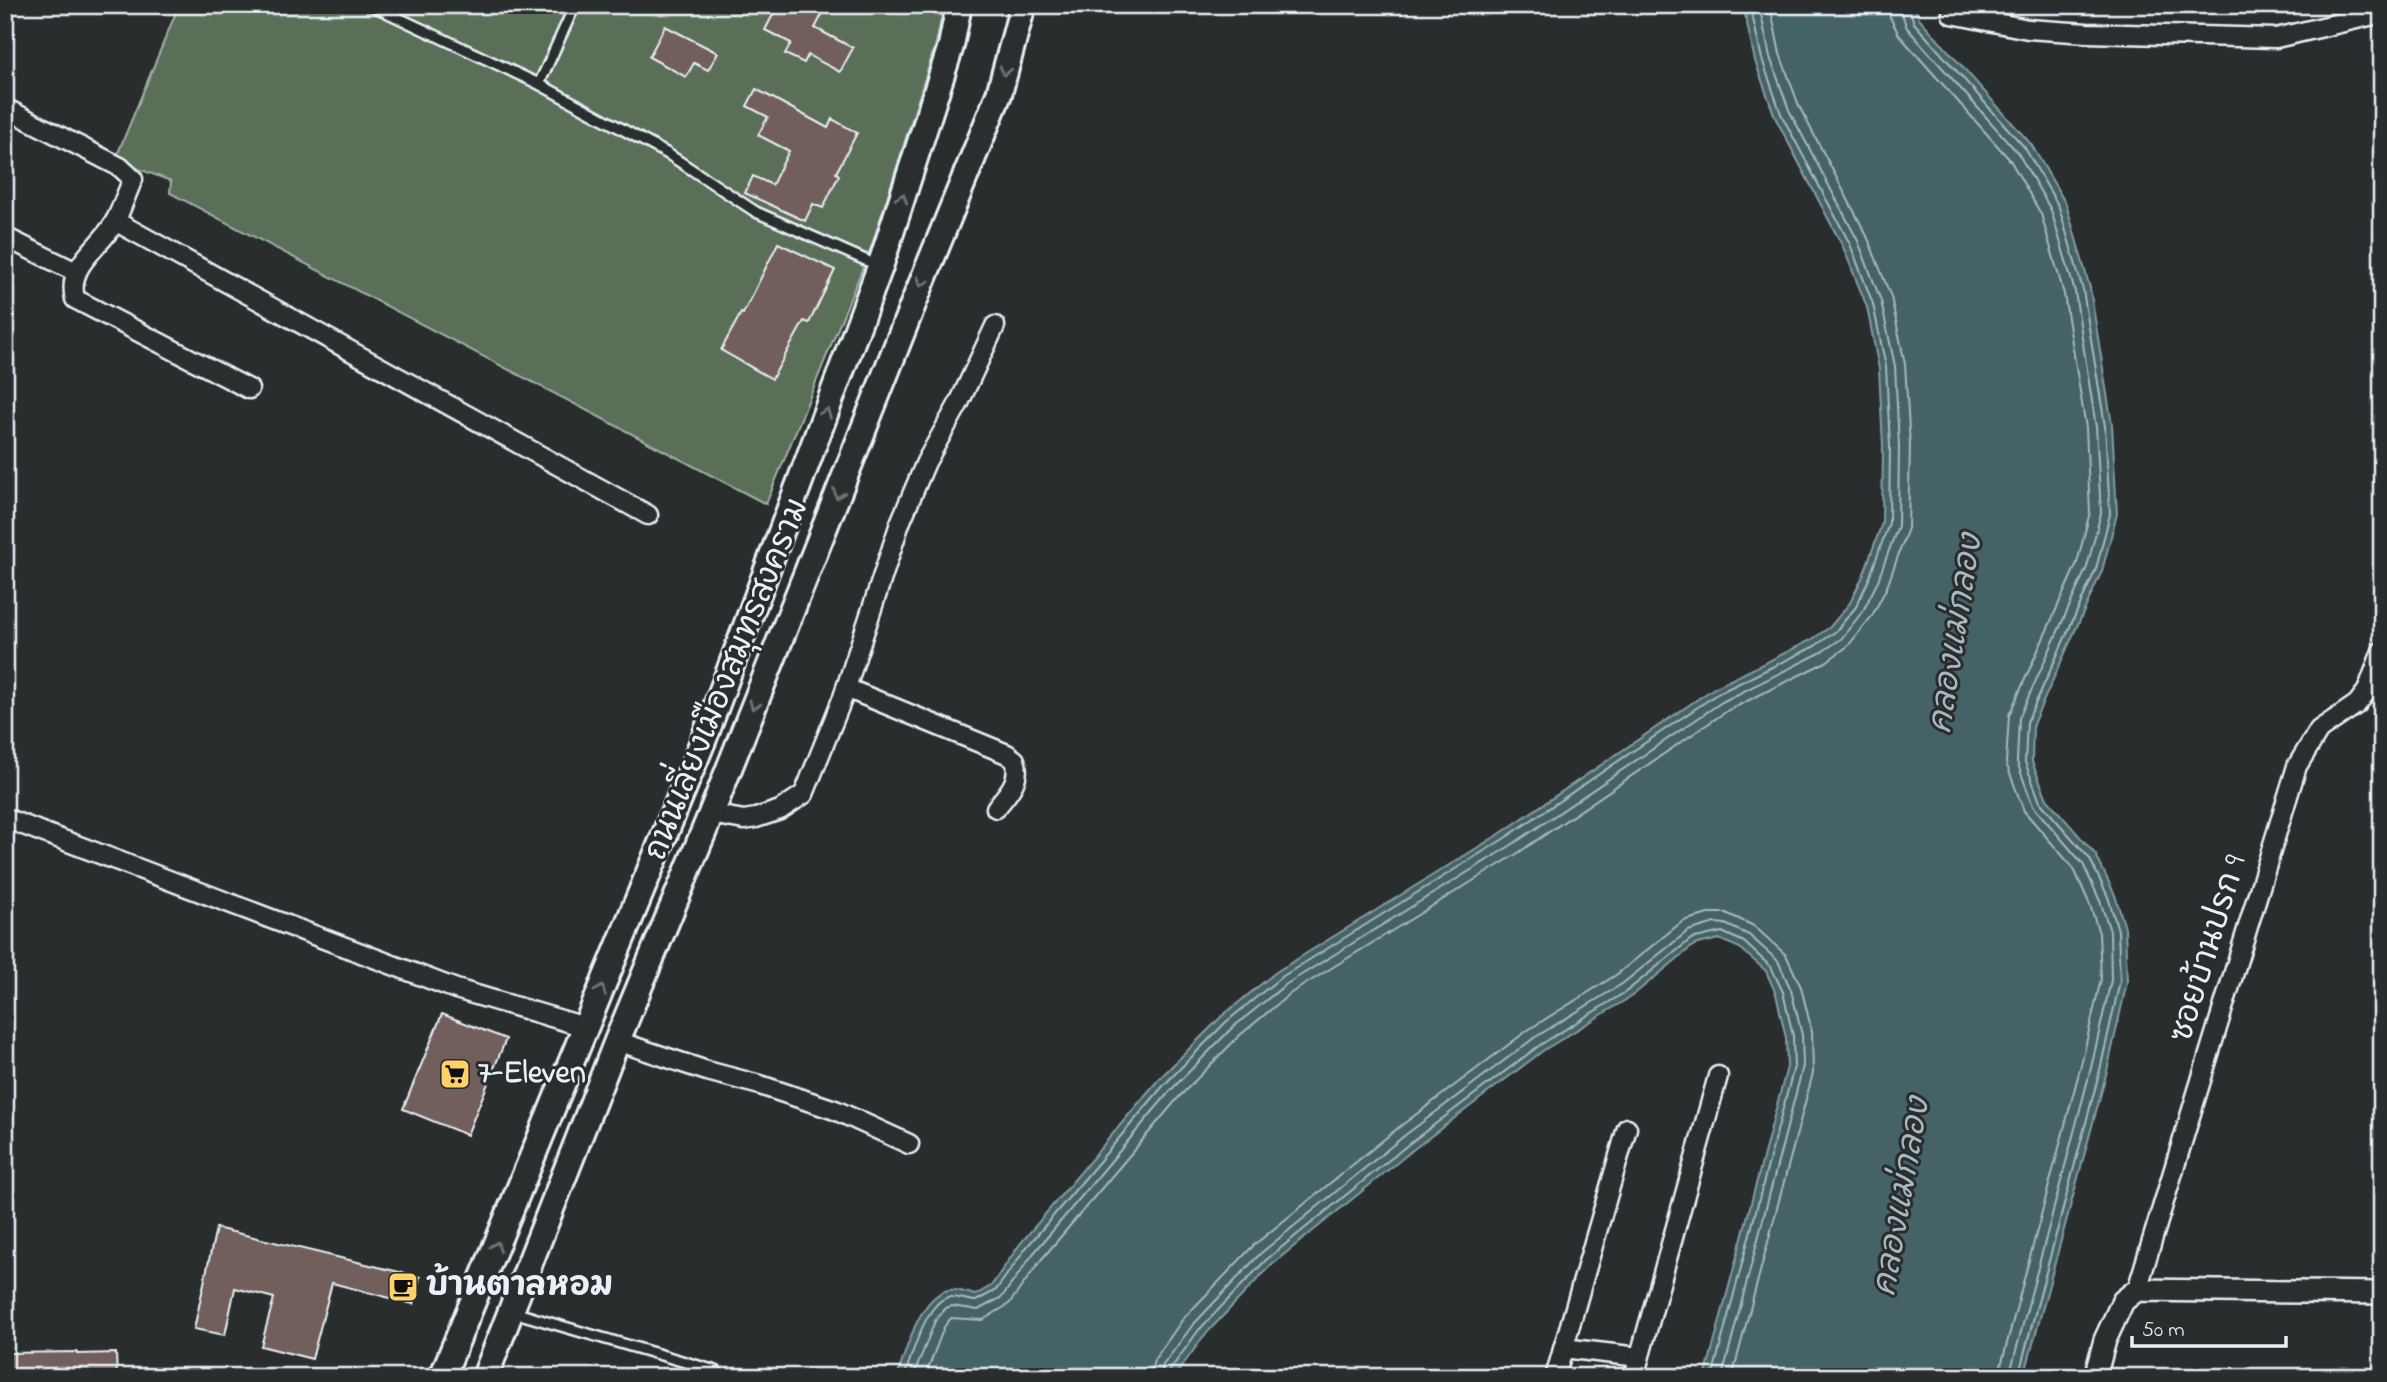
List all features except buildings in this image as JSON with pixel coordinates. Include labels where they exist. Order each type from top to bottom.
[{"type":"main road","name":"ถนนเลี่ยงเมืองสมุทรสงคราม","points":[[443,1377],[705,736],[880,267],[951,46],[959,5]]},
{"type":"main road","name":"ถนนเลี่ยงเมืองสมุทรสงคราม","points":[[485,1377],[617,1041],[711,814],[999,94],[1023,5]]},
{"type":"main road","points":[[462,1327],[467,1337],[480,1345],[488,1345],[500,1335]]},
{"type":"main road","points":[[443,1377],[450,1370],[459,1367],[469,1369],[476,1377]]},
{"type":"street","points":[[1952,14],[2040,30],[2276,38],[2382,13]]},
{"type":"street","points":[[5,108],[120,167],[133,179],[115,221],[76,272],[72,286],[75,299],[248,389]]},
{"type":"street","points":[[115,221],[648,515]]},
{"type":"street","points":[[5,237],[76,272]]},
{"type":"street","points":[[711,814],[744,820],[756,818],[791,805],[804,794],[846,688],[900,523],[926,462],[995,326]]},
{"type":"street","name":"ซอยบ้านปรก 9","points":[[2137,1290],[2297,766],[2319,730],[2357,704],[2367,691],[2382,651]]},
{"type":"street","points":[[846,688],[1007,754],[1015,760],[1017,776],[1013,786],[996,808]]},
{"type":"street","points":[[5,818],[456,989],[585,1027]]},
{"type":"street","points":[[617,1041],[823,1106],[909,1144]]},
{"type":"street","points":[[1634,1377],[1718,1076]]},
{"type":"street","points":[[1556,1377],[1627,1128]]},
{"type":"street","points":[[2095,1377],[2105,1340],[2123,1301],[2137,1290],[2382,1293]]},
{"type":"street","points":[[1563,1348],[1639,1357]]},
{"type":"lane","points":[[371,5],[539,84],[668,154],[756,212],[880,267]]},
{"type":"lane","points":[[539,84],[575,5]]},
{"type":"lane","points":[[510,1311],[716,1371]]},
{"type":"green space","points":[[179,5],[944,5],[936,43],[872,245],[766,504],[170,193],[171,181],[115,160]]},
{"type":"water","name":"คลองแม่กลอง","points":[[1743,5],[1914,5],[1919,18],[2031,144],[2066,204],[2090,288],[2112,425],[2117,514],[2102,571],[2033,724],[2032,762],[2047,799],[2096,855],[2115,895],[2125,928],[2127,982],[2107,1071],[2024,1377],[1705,1377],[1787,1067],[1786,1038],[1776,994],[1766,971],[1740,948],[1719,939],[1694,945],[1632,996],[1544,1050],[1414,1149],[1271,1265],[1204,1336],[1174,1377],[897,1377],[915,1326],[929,1303],[948,1290],[975,1295],[991,1286],[1020,1244],[1158,1080],[1222,1016],[1276,972],[1501,833],[1714,688],[1811,640],[1830,627],[1850,603],[1882,523],[1883,446],[1879,369],[1867,307],[1843,247],[1775,117],[1755,61]]},
{"type":"place","name":"7-Eleven","points":[[455,1074]]},
{"type":"place","name":"บ้านตาลหอม","points":[[403,1287]]}]
